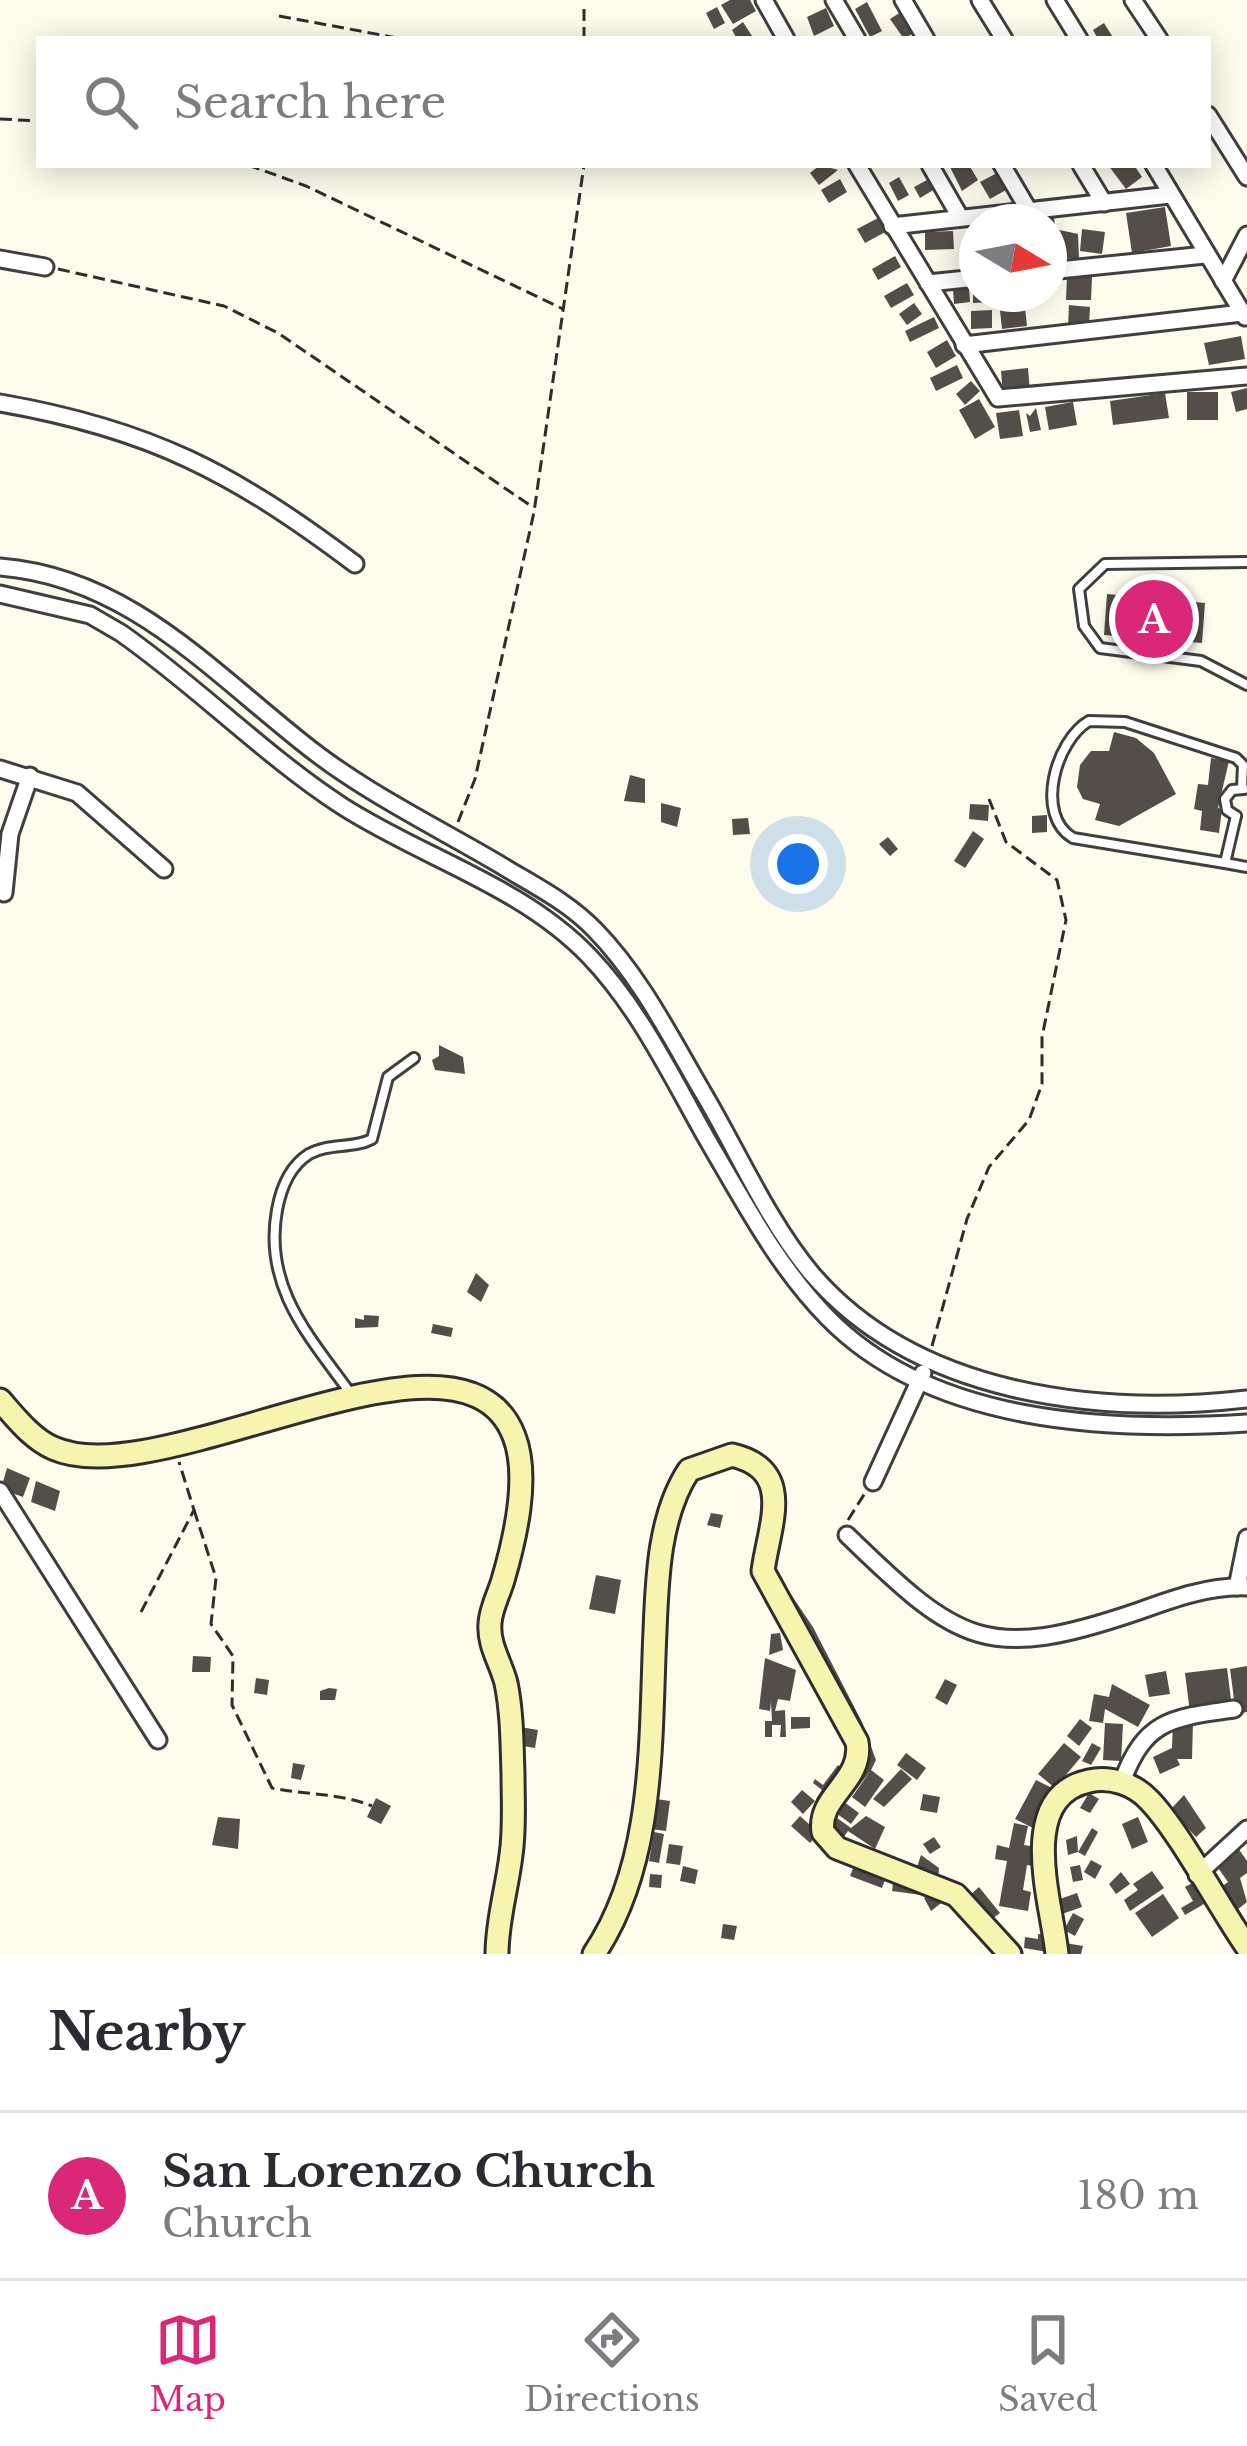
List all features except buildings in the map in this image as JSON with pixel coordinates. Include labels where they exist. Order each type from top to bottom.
[{"type":"main road","points":[[0,1400],[44,1443],[106,1458],[175,1449],[353,1396],[409,1388],[473,1395],[501,1414],[519,1452],[513,1538],[490,1617],[490,1636],[510,1702],[513,1771],[514,1827],[497,1954]]},
{"type":"main road","points":[[594,1954],[623,1901],[633,1869],[645,1792],[656,1597],[672,1504],[689,1470],[732,1455],[760,1466],[773,1483],[776,1514],[763,1571],[857,1742],[856,1769],[826,1809],[823,1832],[837,1848],[956,1895],[1010,1954]]},
{"type":"main road","points":[[1057,1954],[1044,1850],[1049,1811],[1077,1784],[1096,1779],[1122,1782],[1150,1801],[1247,1947]]},
{"type":"street","points":[[764,0],[784,36]]},
{"type":"street","points":[[834,0],[855,36]]},
{"type":"street","points":[[903,0],[924,36]]},
{"type":"street","points":[[980,0],[1002,36]]},
{"type":"street","points":[[1133,0],[1157,36]]},
{"type":"street","points":[[1060,4],[1077,36]]},
{"type":"street","points":[[1211,120],[1247,178]]},
{"type":"street","points":[[859,168],[995,395],[1010,400],[1247,376]]},
{"type":"street","points":[[892,226],[959,217],[932,168]]},
{"type":"street","points":[[1004,168],[1025,204]]},
{"type":"street","points":[[1083,168],[1104,202]]},
{"type":"street","points":[[964,345],[1245,316],[1156,168]]},
{"type":"street","points":[[1067,205],[1170,195]]},
{"type":"street","points":[[1223,280],[1247,235]]},
{"type":"street","points":[[1067,269],[1205,255]]},
{"type":"street","points":[[0,259],[45,267]]},
{"type":"street","points":[[928,284],[959,280]]},
{"type":"street","points":[[0,403],[123,428],[194,457],[294,518],[355,563]]},
{"type":"street","points":[[0,567],[53,574],[130,607],[339,771],[576,912],[616,954],[651,1005],[814,1276],[870,1328],[928,1359],[991,1382],[1120,1406],[1179,1407],[1247,1399]]},
{"type":"street","points":[[0,594],[90,615],[121,633],[310,785],[549,919],[592,959],[636,1016],[780,1262],[832,1322],[921,1379],[1027,1414],[1081,1422],[1247,1423]]},
{"type":"street","points":[[0,769],[87,800],[164,868]]},
{"type":"street","points":[[4,893],[10,834],[30,776]]},
{"type":"street","points":[[443,862],[452,836]]},
{"type":"street","points":[[636,1016],[651,1005]]},
{"type":"street","points":[[747,1208],[764,1196]]},
{"type":"street","points":[[873,1482],[928,1359]]},
{"type":"street","points":[[0,1491],[158,1740]]},
{"type":"street","points":[[847,1535],[950,1625],[992,1641],[1041,1640],[1189,1595],[1242,1587],[1247,1538]]},
{"type":"street","points":[[1122,1782],[1134,1751],[1153,1730],[1173,1719],[1234,1709]]},
{"type":"street","points":[[1197,1875],[1240,1835],[1247,1858]]},
{"type":"lane","points":[[1247,562],[1105,564],[1079,589],[1084,626],[1100,648],[1201,661],[1247,685]]},
{"type":"lane","points":[[1225,862],[1236,816],[1225,799],[1245,789],[1243,765],[1236,758],[1125,722],[1090,721],[1063,743],[1052,809],[1061,831],[1098,845],[1247,866]]},
{"type":"lane","points":[[1236,816],[1247,814]]},
{"type":"lane","points":[[353,1396],[287,1305],[274,1266],[275,1222],[280,1196],[297,1165],[312,1152],[363,1144],[377,1133],[388,1077],[414,1058]]},
{"type":"path","points":[[584,9],[584,36]]},
{"type":"path","points":[[279,16],[388,36]]},
{"type":"path","points":[[0,118],[36,121]]},
{"type":"path","points":[[256,168],[306,186],[565,310]]},
{"type":"path","points":[[452,836],[475,778],[534,508],[584,168]]},
{"type":"path","points":[[45,267],[224,306],[278,333],[534,508]]},
{"type":"path","points":[[928,1359],[967,1219],[989,1167],[1029,1120],[1042,1084],[1042,1037],[1066,920],[1057,880],[1006,842],[989,800]]},
{"type":"path","points":[[175,1449],[216,1578],[211,1624],[233,1656],[232,1705],[272,1788],[322,1798],[343,1794],[373,1806]]},
{"type":"path","points":[[847,1535],[850,1514],[873,1482]]},
{"type":"path","points":[[140,1612],[194,1510]]},
{"type":"place","name":"San Lorenzo Church","points":[[1154,619]]}]
